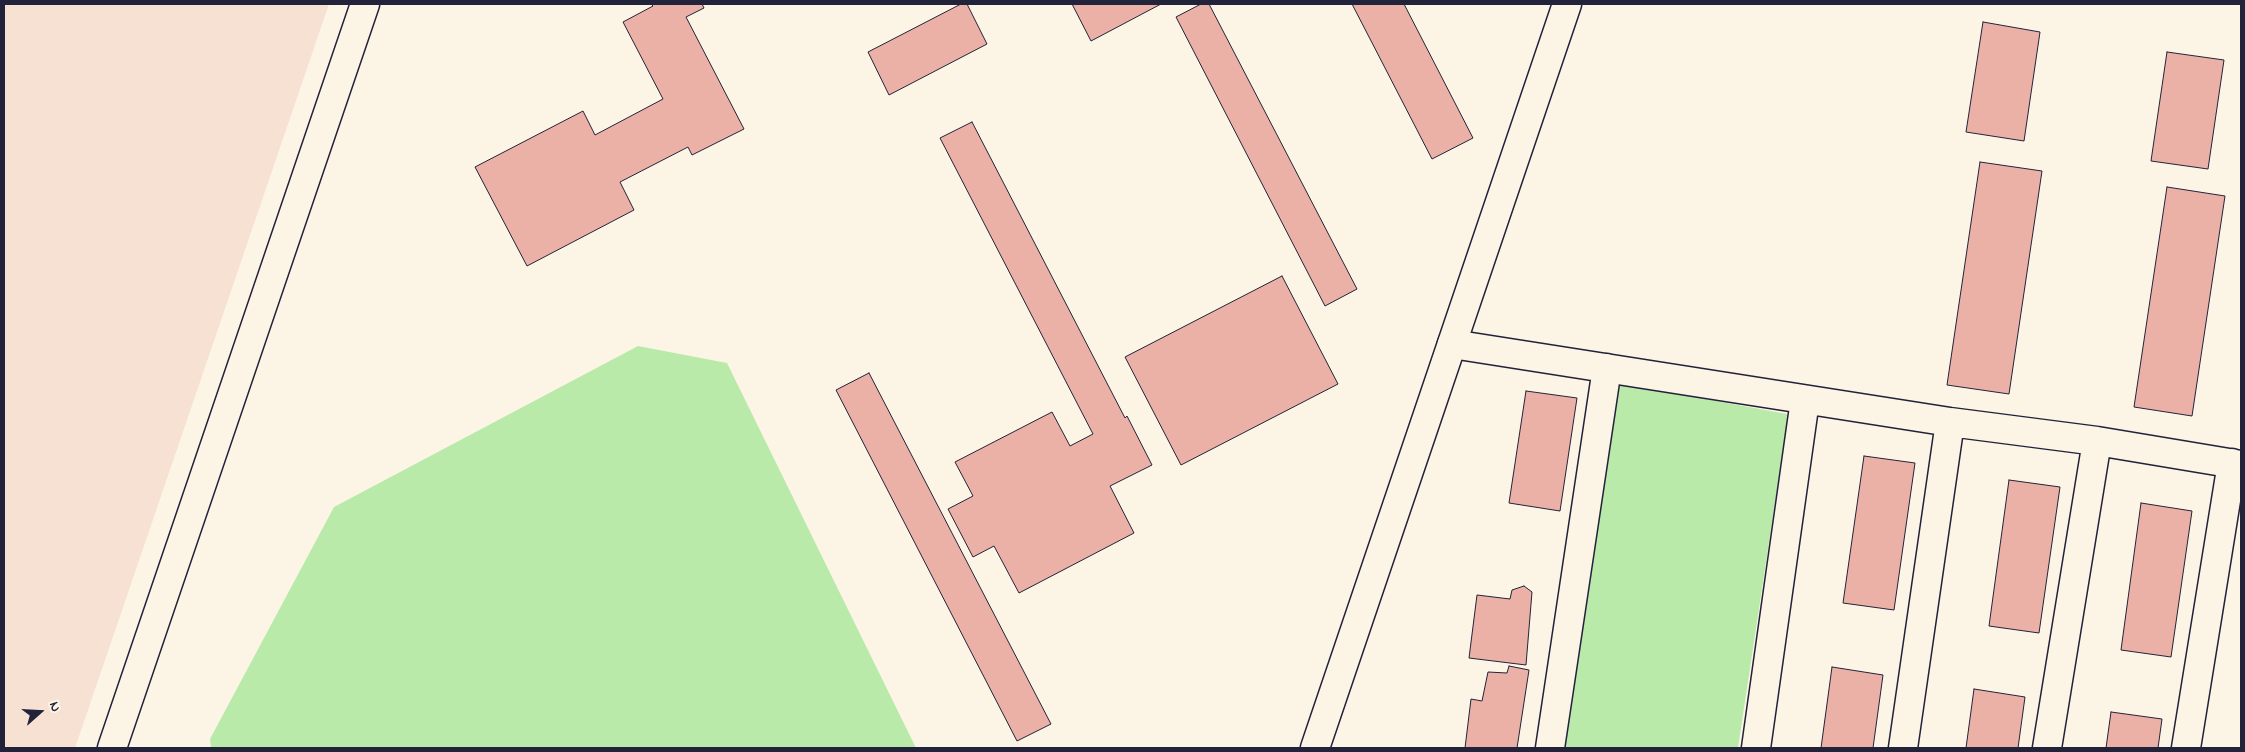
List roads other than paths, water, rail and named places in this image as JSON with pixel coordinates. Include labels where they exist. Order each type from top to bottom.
[{"type":"street","points":[[112,748],[365,4]]},
{"type":"street","points":[[1315,748],[1567,4]]},
{"type":"street","points":[[1452,344],[1805,400],[1950,422],[2097,441],[2236,464],[2186,748]]},
{"type":"street","points":[[1550,748],[1607,368]]},
{"type":"street","points":[[1756,748],[1805,400]]},
{"type":"street","points":[[1903,748],[1950,422]]},
{"type":"street","points":[[2047,748],[2097,441]]}]
